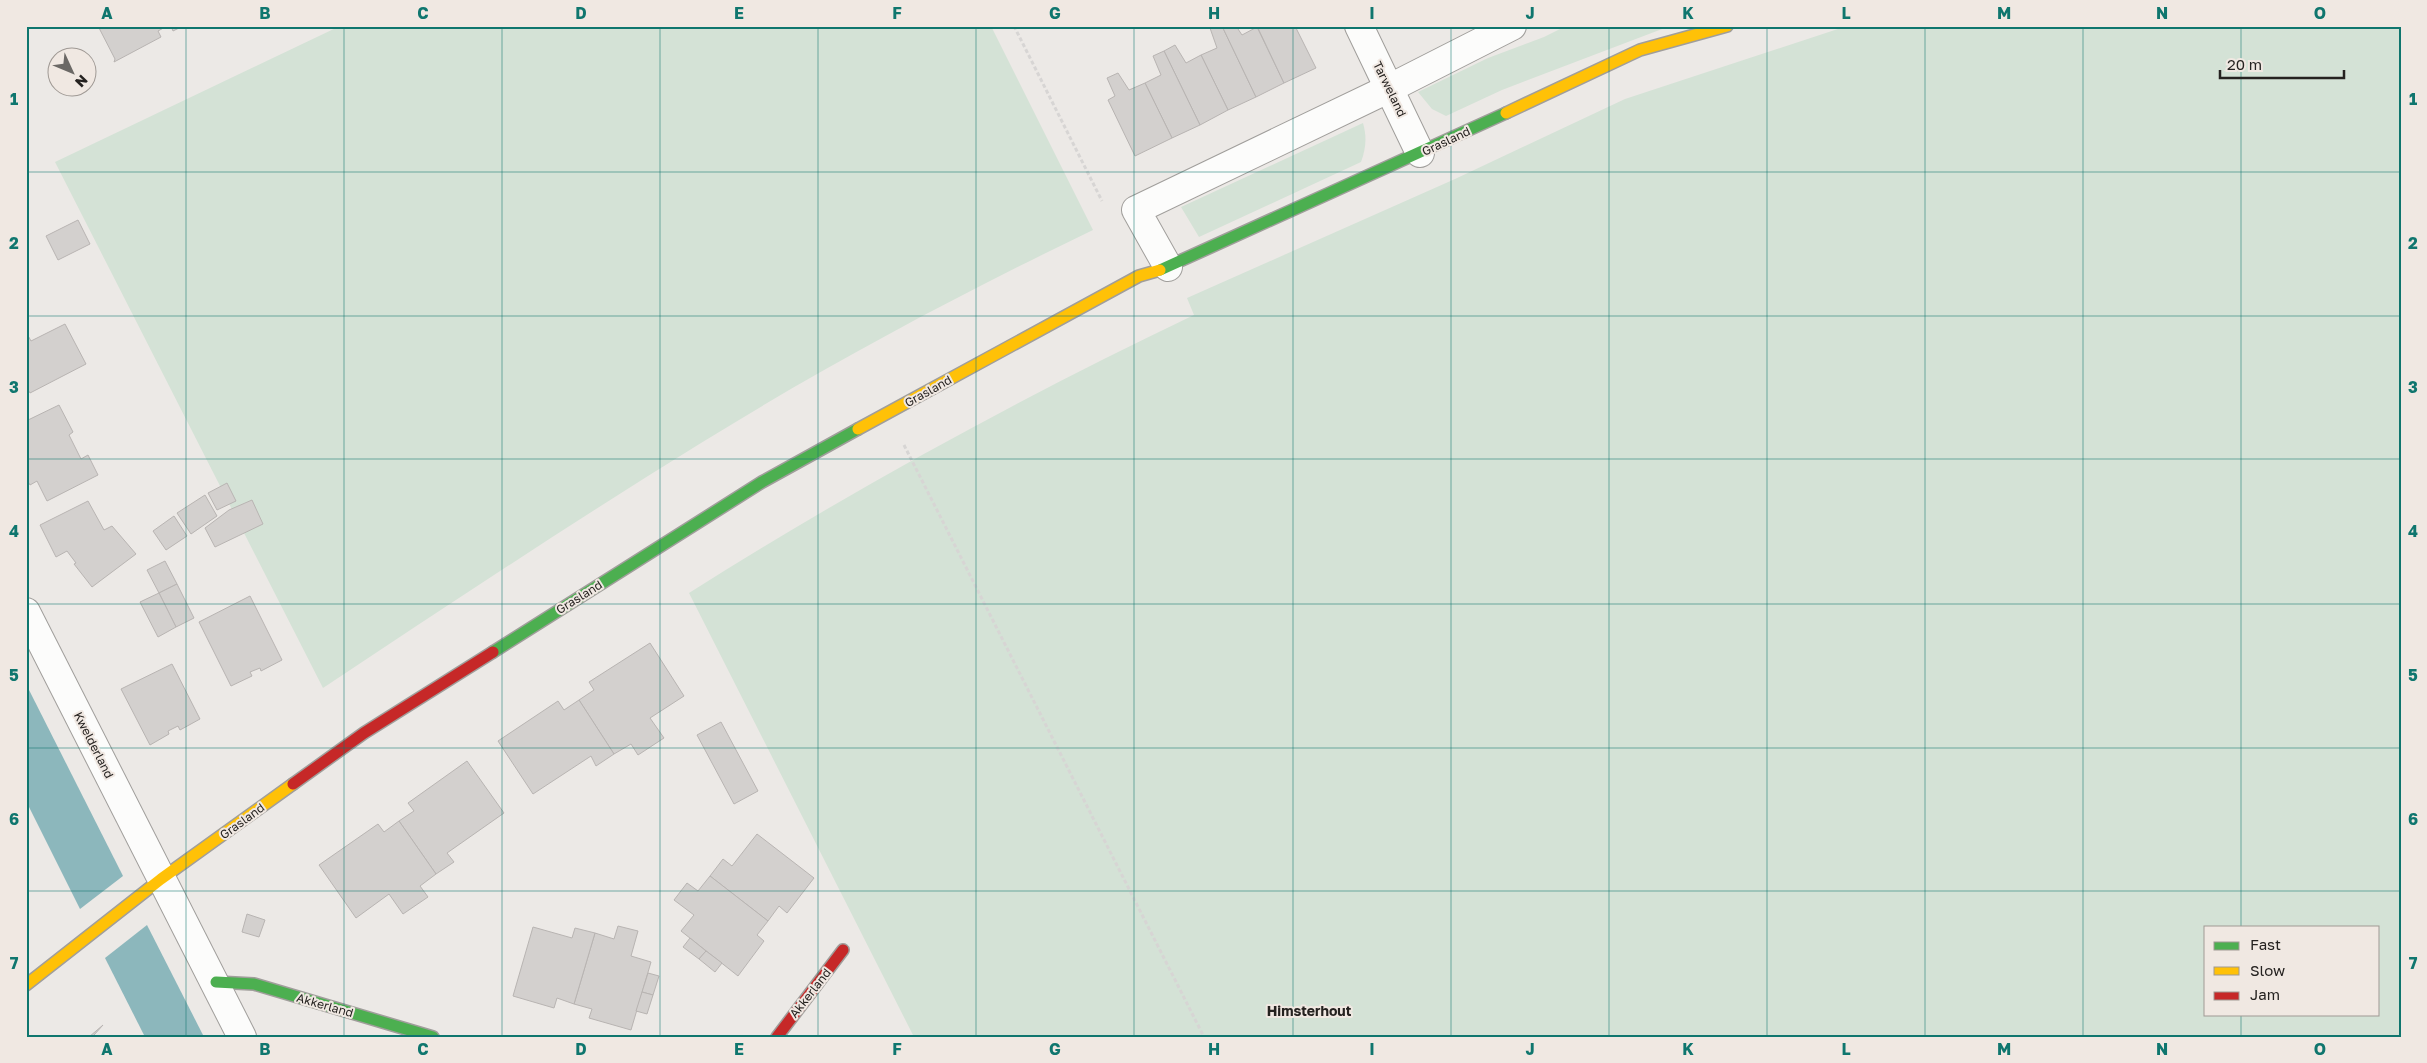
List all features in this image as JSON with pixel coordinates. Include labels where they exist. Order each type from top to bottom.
[{"type":"street","name":"Tarweland","points":[[1359,26],[1420,153]]},
{"type":"street","points":[[1168,267],[1136,210],[1390,88],[1512,26]]},
{"type":"street","name":"Grasland","points":[[26,985],[162,879],[364,733],[762,482],[1139,276],[1168,267],[1420,153],[1640,50],[1727,26]]},
{"type":"street","name":"Kwelderland","points":[[26,612],[162,879]]},
{"type":"street","points":[[162,879],[216,982],[242,1037]]},
{"type":"street","name":"Akkerland","points":[[777,1037],[843,950]]},
{"type":"street","name":"Akkerland","points":[[216,982],[254,984],[433,1037]]},
{"type":"path","points":[[1014,26],[1104,204]]},
{"type":"path","points":[[888,413],[1204,1037]]},
{"type":"green space","points":[[340,26],[991,26],[1093,230],[993,279],[894,331],[749,414],[558,533],[323,688],[55,162]]},
{"type":"green space","points":[[1566,26],[1670,26],[1502,90],[1446,116],[1432,109],[1418,92],[1488,58],[1544,37]]},
{"type":"green space","points":[[1847,26],[2401,26],[2401,1037],[914,1037],[689,593],[812,518],[937,446],[1065,379],[1194,315],[1187,298],[1455,179],[1625,99]]},
{"type":"green space","points":[[1363,123],[1365,142],[1361,162],[1199,237],[1181,207]]},
{"type":"water","points":[[26,684],[123,876],[80,909],[26,801]]},
{"type":"water","points":[[147,925],[204,1037],[145,1037],[105,958]]},
{"type":"building","points":[[98,26],[167,26],[158,31],[161,37],[114,62],[115,59]]},
{"type":"building","points":[[171,26],[183,26],[173,31]]},
{"type":"building","points":[[1222,26],[1256,97],[1228,110],[1201,55],[1217,48],[1210,28]]},
{"type":"building","points":[[1222,26],[1236,26],[1242,35],[1257,27],[1284,83],[1256,97]]},
{"type":"building","points":[[1257,26],[1295,26],[1316,68],[1284,83]]},
{"type":"building","points":[[1175,45],[1186,63],[1201,55],[1228,110],[1200,125],[1164,51]]},
{"type":"building","points":[[1164,51],[1200,125],[1172,138],[1145,83],[1161,75],[1153,56]]},
{"type":"building","points":[[1118,73],[1129,90],[1145,83],[1172,138],[1135,156],[1108,100],[1115,96],[1107,78]]},
{"type":"building","points":[[78,220],[90,244],[58,260],[46,236]]},
{"type":"building","points":[[65,324],[86,364],[30,393],[26,386],[26,332],[31,341]]},
{"type":"building","points":[[59,405],[73,432],[69,435],[81,459],[88,455],[98,475],[47,501],[37,481],[30,485],[26,478],[26,421]]},
{"type":"building","points":[[227,483],[236,501],[217,510],[208,493]]},
{"type":"building","points":[[205,495],[217,516],[191,534],[177,513]]},
{"type":"building","points":[[252,500],[263,524],[215,547],[205,528],[229,510]]},
{"type":"building","points":[[88,501],[104,530],[112,526],[136,554],[92,587],[74,564],[76,563],[67,551],[56,557],[40,525]]},
{"type":"building","points":[[174,516],[187,536],[166,550],[153,531]]},
{"type":"building","points":[[165,561],[177,584],[159,593],[147,570]]},
{"type":"building","points":[[177,584],[194,618],[176,627],[159,593]]},
{"type":"building","points":[[159,593],[176,627],[158,637],[140,602]]},
{"type":"building","points":[[250,596],[282,660],[261,671],[260,668],[250,672],[252,676],[231,686],[199,622]]},
{"type":"building","points":[[650,643],[684,696],[650,718],[664,738],[638,755],[631,744],[614,754],[579,700],[594,690],[589,682]]},
{"type":"building","points":[[172,664],[200,719],[180,730],[178,726],[168,731],[169,734],[150,745],[121,689]]},
{"type":"building","points":[[579,700],[614,754],[596,766],[591,756],[533,794],[498,741],[558,701],[564,710]]},
{"type":"building","points":[[721,722],[758,791],[734,804],[697,735]]},
{"type":"building","points":[[467,761],[504,813],[447,853],[454,862],[436,874],[399,821],[414,811],[408,803]]},
{"type":"building","points":[[399,821],[436,874],[420,886],[428,897],[403,914],[389,894],[356,918],[319,865],[378,824],[384,832]]},
{"type":"building","points":[[757,834],[814,878],[787,913],[779,906],[768,921],[710,876],[723,859],[732,866]]},
{"type":"building","points":[[710,876],[768,921],[757,935],[764,941],[738,976],[681,931],[694,915],[674,900],[687,883],[698,891]]},
{"type":"building","points":[[247,914],[265,920],[259,937],[242,932]]},
{"type":"building","points":[[618,926],[638,931],[631,956],[651,962],[631,1030],[589,1018],[592,1009],[574,1004],[595,933],[614,939]]},
{"type":"building","points":[[533,927],[572,938],[575,928],[595,933],[574,1004],[557,998],[554,1008],[513,996]]},
{"type":"building","points":[[690,938],[706,951],[699,959],[683,947]]},
{"type":"building","points":[[706,951],[722,963],[715,972],[699,959]]},
{"type":"building","points":[[648,973],[659,976],[653,995],[642,992]]},
{"type":"building","points":[[642,992],[653,995],[647,1014],[636,1011]]},
{"type":"building","points":[[103,1025],[94,1035],[95,1037],[89,1037]]},
{"type":"traffic: fast","points":[[1160,270],[1506,113]]},
{"type":"traffic: fast","points":[[493,652],[762,482],[858,429]]},
{"type":"traffic: fast","points":[[216,982],[254,984],[433,1037]]},
{"type":"traffic: slow","points":[[1506,113],[1640,50],[1727,26]]},
{"type":"traffic: slow","points":[[858,429],[1139,276],[1160,270]]},
{"type":"traffic: slow","points":[[26,985],[161,879],[293,784]]},
{"type":"traffic: jam","points":[[293,784],[364,733],[493,652]]},
{"type":"traffic: jam","points":[[777,1037],[843,950]]},
{"type":"district","name":"Himsterhout","points":[[1309,1010]]}]
